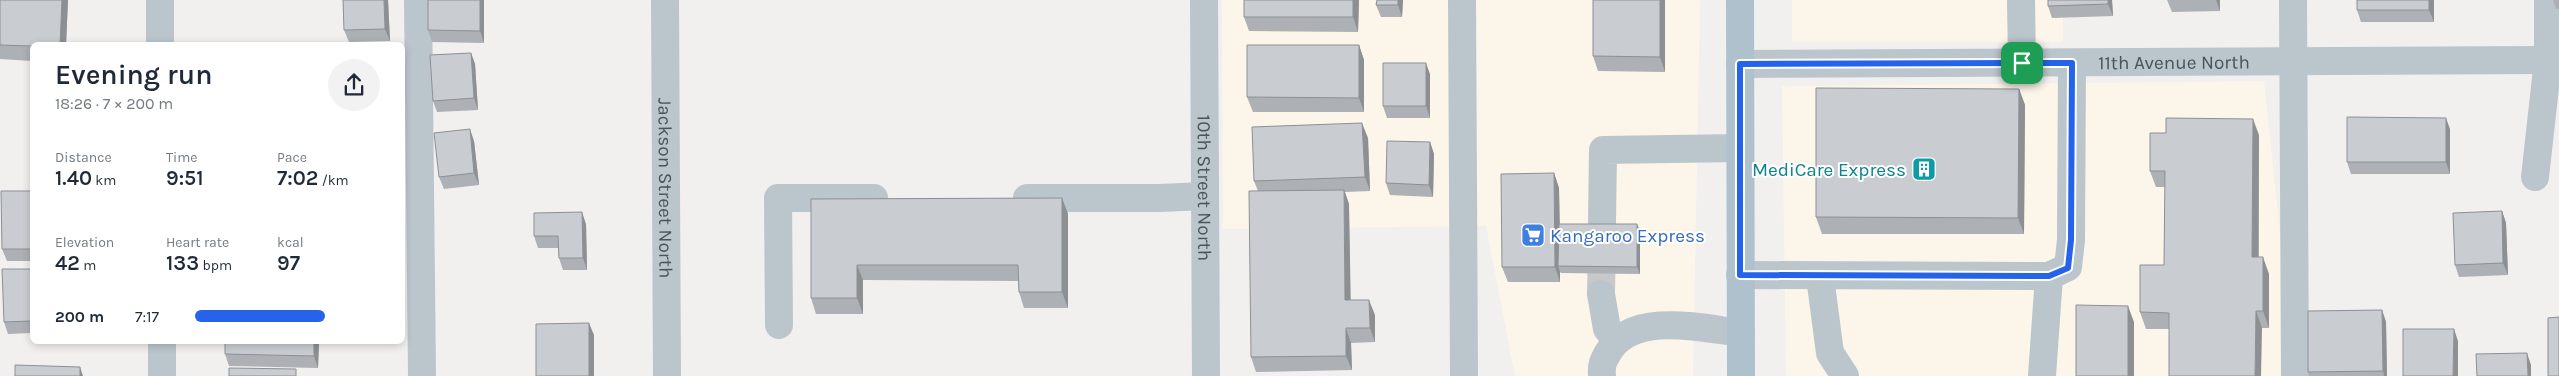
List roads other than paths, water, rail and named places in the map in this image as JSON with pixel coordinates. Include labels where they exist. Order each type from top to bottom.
[{"type":"main road","points":[[1740,0],[1741,376]]},
{"type":"street","points":[[160,0],[160,42]]},
{"type":"street","points":[[418,0],[422,376]]},
{"type":"street","name":"Jackson Street North","points":[[665,0],[667,376]]},
{"type":"street","name":"10th Street North","points":[[1204,0],[1206,376]]},
{"type":"street","points":[[1462,0],[1464,376]]},
{"type":"street","points":[[2022,0],[2022,63]]},
{"type":"street","points":[[2293,0],[2295,376]]},
{"type":"street","points":[[2535,177],[2548,60],[2548,0]]},
{"type":"street","name":"11th Avenue North","points":[[1740,64],[2548,60]]},
{"type":"street","points":[[1740,275],[1820,277],[2049,276],[2068,268],[2071,240],[2072,63]]},
{"type":"street","points":[[1602,222],[1603,150],[1740,148]]},
{"type":"street","points":[[1003,198],[1159,198],[1205,196]]},
{"type":"street","points":[[779,325],[778,198],[895,198]]},
{"type":"street","points":[[2042,376],[2049,276]]},
{"type":"street","points":[[1820,277],[1830,353],[1845,376]]},
{"type":"street","points":[[1601,294],[1606,329],[1616,339]]},
{"type":"street","points":[[1602,376],[1601,364],[1616,339],[1634,329],[1673,325],[1741,333]]},
{"type":"street","points":[[162,344],[162,376]]},
{"type":"tunnel","points":[[1601,294],[1602,236]]},
{"type":"place","name":"MediCare Express","points":[[1924,169]]},
{"type":"place","name":"Kangaroo Express","points":[[1533,235]]}]
